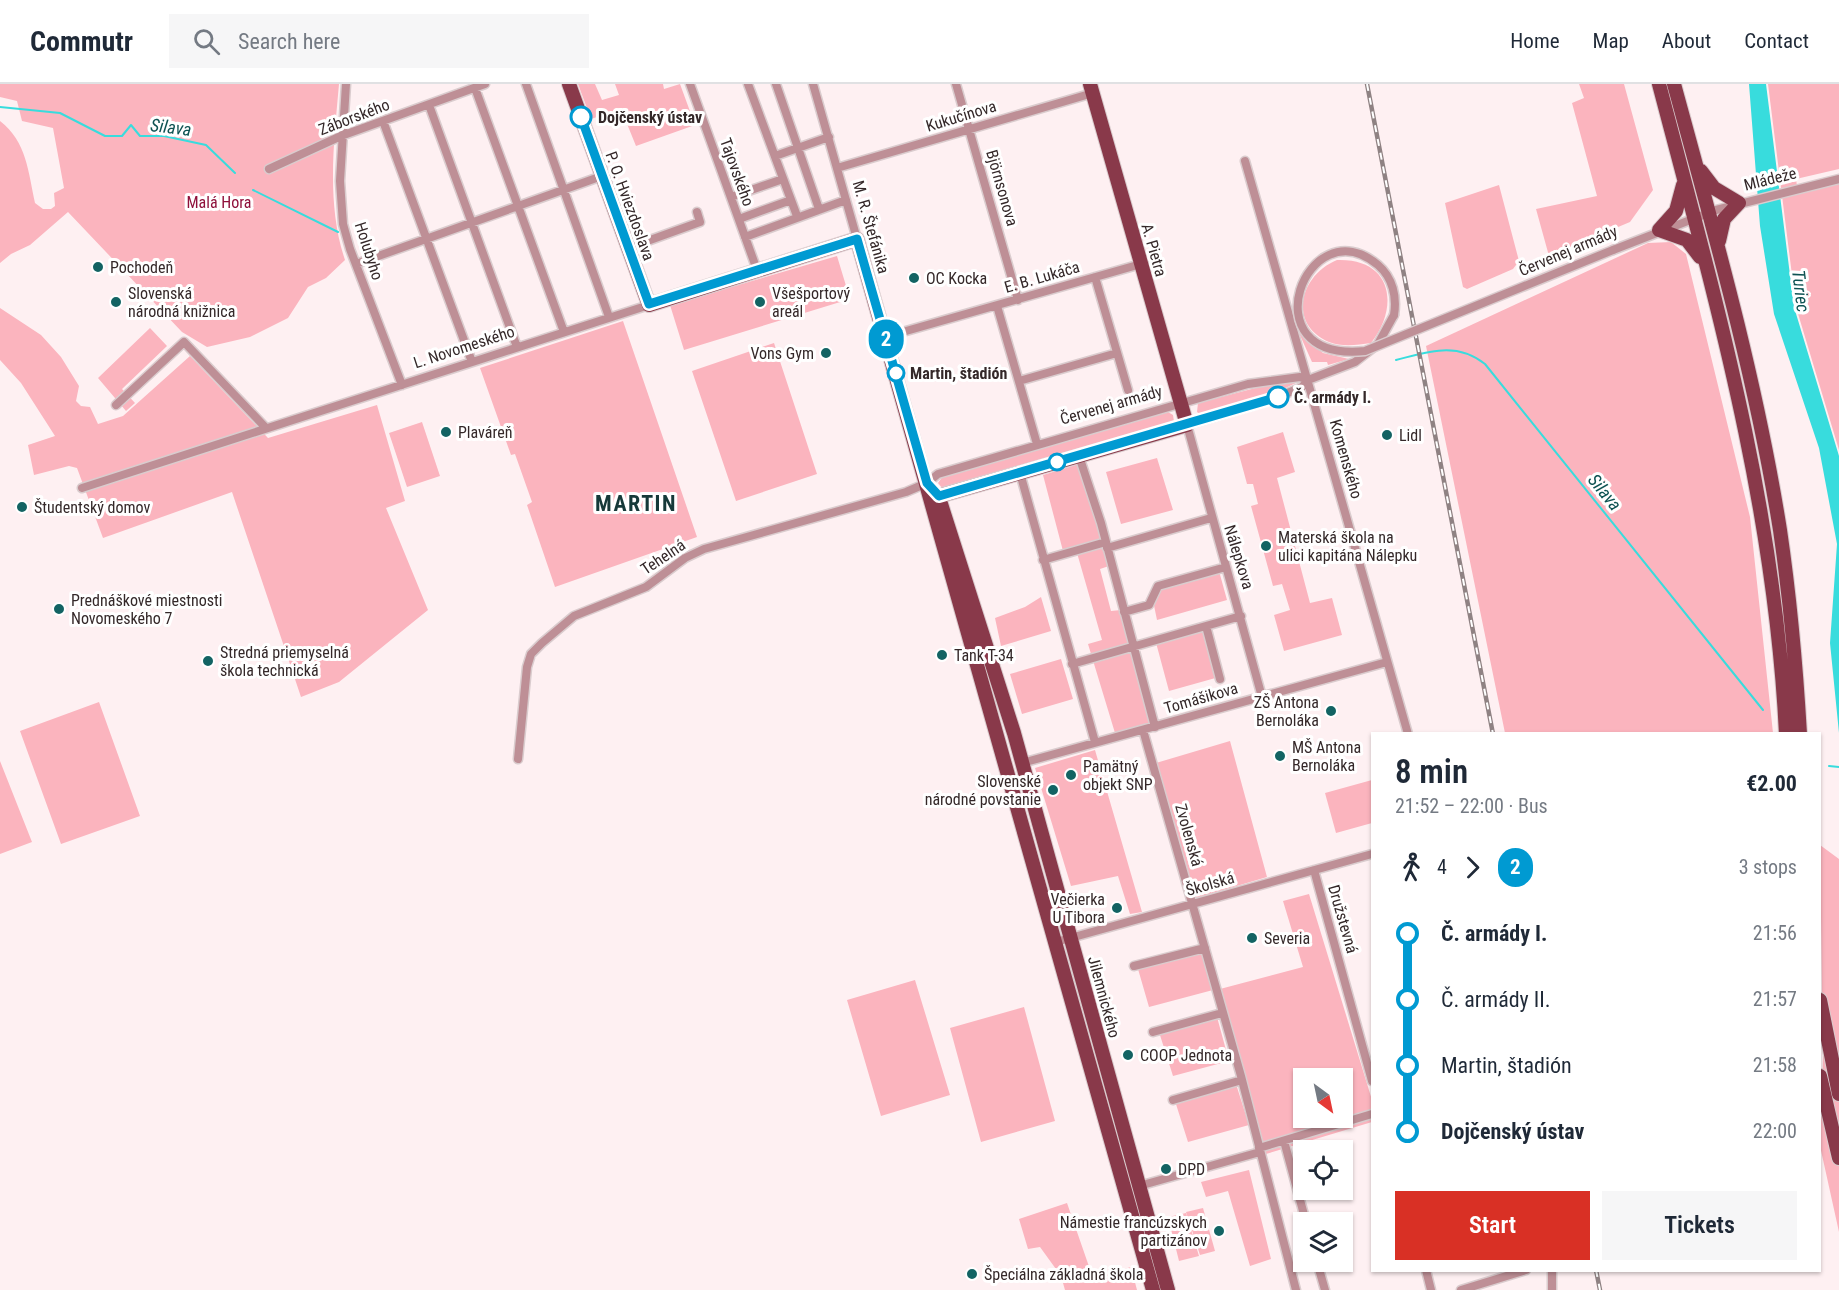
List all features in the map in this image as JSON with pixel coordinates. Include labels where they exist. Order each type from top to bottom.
[{"type":"main road","name":"P. O. Hviezdoslava","points":[[569,84],[649,304]]},
{"type":"main road","points":[[1659,84],[1733,372],[1766,534],[1786,732]]},
{"type":"main road","points":[[1674,84],[1718,248],[1768,466],[1790,605],[1800,732]]},
{"type":"main road","name":"A. Pietra","points":[[1092,88],[1187,425]]},
{"type":"main road","points":[[1695,162],[1714,188],[1744,202],[1722,224],[1718,248]]},
{"type":"main road","points":[[1684,180],[1676,211],[1659,230],[1687,240],[1706,262]]},
{"type":"main road","name":"L. Novomeského","points":[[649,304],[857,239]]},
{"type":"main road","name":"M. R. Štefánika","points":[[857,239],[927,483]]},
{"type":"main road","name":"Červenej armády","points":[[939,496],[1187,425]]},
{"type":"main road","points":[[927,483],[939,496]]},
{"type":"main road","name":"Jilemnického","points":[[927,483],[936,522],[993,717],[1153,1290]]},
{"type":"main road","name":"Jilemnického","points":[[939,496],[1008,713],[1168,1290]]},
{"type":"main road","points":[[1821,1005],[1839,1094]]},
{"type":"main road","points":[[1822,1098],[1839,1158]]},
{"type":"street","name":"Holubyho","points":[[346,84],[341,136],[342,215],[346,238],[402,385]]},
{"type":"street","name":"Záborského","points":[[269,169],[341,136],[485,84]]},
{"type":"street","points":[[526,84],[609,317]]},
{"type":"street","name":"Tajovského","points":[[690,84],[757,270]]},
{"type":"street","points":[[748,84],[797,216]]},
{"type":"street","points":[[776,84],[819,209]]},
{"type":"street","name":"M. R. Štefánika","points":[[813,84],[857,239]]},
{"type":"street","name":"Björnsonova","points":[[956,84],[1018,300]]},
{"type":"street","points":[[475,88],[564,332]]},
{"type":"street","name":"Kukučínova","points":[[837,168],[969,129],[1092,88]]},
{"type":"street","points":[[429,105],[518,347]]},
{"type":"street","points":[[383,121],[472,362]]},
{"type":"street","points":[[775,156],[829,137]]},
{"type":"street","name":"Komenského","points":[[1245,161],[1407,732]]},
{"type":"street","points":[[356,264],[602,176]]},
{"type":"street","points":[[731,197],[783,179]]},
{"type":"street","name":"Mládeže","points":[[1709,212],[1789,189],[1839,179]]},
{"type":"street","points":[[739,219],[791,200]]},
{"type":"street","points":[[745,237],[795,219],[797,216],[846,200]]},
{"type":"street","points":[[628,248],[700,222],[697,212]]},
{"type":"street","name":"Červenej armády","points":[[1187,425],[1271,400],[1302,387],[1308,380],[1363,357],[1383,338],[1394,315],[1396,301],[1391,282],[1377,264],[1364,257],[1346,253],[1326,258],[1310,269],[1299,287],[1298,314],[1311,337],[1332,350],[1365,351],[1613,250],[1659,230],[1709,212]]},
{"type":"street","name":"E. B. Lukáča","points":[[885,337],[1141,264]]},
{"type":"street","name":"E. B. Lukáča","points":[[1095,277],[1128,390]]},
{"type":"street","name":"L. Novomeského","points":[[82,488],[649,304]]},
{"type":"street","name":"E. B. Lukáča","points":[[997,306],[1037,444]]},
{"type":"street","points":[[117,405],[184,342],[266,428]]},
{"type":"street","points":[[1019,381],[1117,353]]},
{"type":"street","name":"Červenej armády","points":[[927,483],[938,474],[1180,402],[1267,379],[1300,377],[1308,380]]},
{"type":"street","name":"Nálepkova","points":[[1187,425],[1262,697]]},
{"type":"street","points":[[1079,456],[1106,545],[1155,727]]},
{"type":"street","points":[[1020,472],[1095,742]]},
{"type":"street","name":"Tehelná","points":[[518,759],[525,681],[531,654],[574,616],[646,587],[685,558],[704,549],[812,521],[906,492],[927,483]]},
{"type":"street","points":[[1043,560],[1211,518]]},
{"type":"street","points":[[1124,612],[1149,605],[1158,586],[1226,567]]},
{"type":"street","points":[[1072,664],[1240,616]]},
{"type":"street","points":[[1206,626],[1220,678]]},
{"type":"street","name":"Tomášikova","points":[[1022,763],[1388,662]]},
{"type":"street","points":[[993,717],[1008,713]]},
{"type":"street","name":"Zvolenská","points":[[1143,730],[1242,1080],[1296,1290]]},
{"type":"street","name":"Školská","points":[[1056,942],[1371,854]]},
{"type":"street","name":"Družstevná","points":[[1314,870],[1371,1070]]},
{"type":"street","points":[[1134,966],[1205,948]]},
{"type":"street","points":[[1153,1032],[1222,1013]]},
{"type":"street","points":[[1173,1100],[1242,1080]]},
{"type":"street","points":[[1139,1186],[1371,1114]]},
{"type":"street","points":[[1284,1141],[1303,1212]]},
{"type":"street","points":[[1320,1272],[1325,1290]]},
{"type":"street","points":[[1426,1272],[1431,1290]]},
{"type":"street","points":[[1461,1290],[1520,1272]]},
{"type":"street","points":[[1552,1272],[1552,1290]]},
{"type":"green space","name":"Malá Hora","points":[[0,84],[339,84],[333,195],[339,239],[345,260],[326,278],[308,287],[288,318],[250,337],[207,347],[182,332],[68,212],[30,245],[11,254],[0,263],[0,121],[16,138],[21,148],[35,203],[43,209],[51,209],[55,206],[54,193],[64,188],[53,128],[22,121],[17,101],[0,97]]},
{"type":"green space","points":[[578,84],[595,84],[602,100],[619,95],[615,84],[663,84],[664,89],[680,84],[695,125],[636,146],[621,109],[591,119]]},
{"type":"green space","points":[[1579,84],[1624,84],[1653,190],[1630,222],[1549,256],[1536,209],[1597,196],[1572,103],[1584,98]]},
{"type":"green space","points":[[1768,84],[1839,84],[1839,169],[1796,179],[1798,193],[1839,183],[1839,450],[1796,307]]},
{"type":"green space","points":[[1499,185],[1519,261],[1513,269],[1467,289],[1463,287],[1445,203]]},
{"type":"green space","points":[[1671,242],[1686,254],[1750,517],[1773,732],[1505,732],[1426,346],[1648,243]]},
{"type":"green space","name":"Všešportový areál","points":[[837,256],[850,299],[684,350],[670,305]]},
{"type":"green space","points":[[1337,260],[1355,261],[1370,267],[1380,276],[1386,287],[1386,314],[1371,343],[1334,344],[1316,334],[1307,324],[1303,312],[1303,300],[1307,288],[1324,267]]},
{"type":"green space","points":[[0,308],[41,335],[61,357],[79,386],[76,401],[81,406],[90,407],[98,424],[123,416],[190,356],[268,438],[377,405],[405,501],[386,508],[428,610],[339,682],[301,697],[232,492],[103,538],[77,468],[69,466],[34,475],[28,445],[55,436],[21,383],[0,360]]},
{"type":"green space","points":[[623,321],[697,537],[555,587],[527,505],[532,502],[515,454],[511,455],[480,368]]},
{"type":"green space","points":[[150,328],[167,346],[122,389],[135,403],[126,411],[98,378]]},
{"type":"green space","points":[[1299,333],[1323,353],[1349,359],[1328,365],[1327,362],[1312,362]]},
{"type":"green space","points":[[774,343],[817,474],[736,501],[692,371]]},
{"type":"green space","points":[[1302,380],[1269,396],[1203,416],[1197,412],[1198,403],[1267,385]]},
{"type":"green space","points":[[1168,412],[1173,415],[1174,422],[1170,426],[943,489],[938,483],[943,476]]},
{"type":"green space","points":[[422,422],[440,476],[407,487],[389,433]]},
{"type":"green space","points":[[1283,432],[1295,472],[1277,478],[1310,603],[1332,598],[1342,635],[1284,651],[1274,615],[1290,610],[1282,584],[1273,586],[1251,506],[1258,504],[1253,484],[1247,484],[1237,447]]},
{"type":"green space","points":[[1157,458],[1173,510],[1121,524],[1106,472]]},
{"type":"green space","points":[[1079,464],[1101,539],[1063,551],[1043,475]]},
{"type":"green space","points":[[1103,547],[1109,566],[1100,569],[1111,611],[1121,610],[1151,723],[1115,733],[1088,644],[1102,640],[1077,553]]},
{"type":"green space","points":[[1219,571],[1227,600],[1157,620],[1151,591]]},
{"type":"green space","points":[[1041,597],[1051,631],[1001,646],[995,618],[1025,607]]},
{"type":"green space","points":[[1207,626],[1219,677],[1169,691],[1155,639]]},
{"type":"green space","points":[[1061,659],[1073,699],[1022,714],[1010,674]]},
{"type":"green space","points":[[99,702],[140,816],[61,844],[20,731]]},
{"type":"green space","points":[[1230,741],[1267,877],[1196,898],[1156,763]]},
{"type":"green space","points":[[1095,750],[1142,912],[1130,914],[1118,876],[1071,886],[1035,768]]},
{"type":"green space","points":[[0,761],[32,842],[0,854]]},
{"type":"green space","points":[[1371,780],[1371,823],[1336,833],[1325,793]]},
{"type":"green space","points":[[1821,846],[1839,859],[1839,1232],[1821,1151],[1823,1058]]},
{"type":"green space","points":[[1309,894],[1371,1097],[1371,1122],[1353,1128],[1353,1068],[1293,1068],[1293,1128],[1352,1128],[1312,1140],[1293,1140],[1293,1146],[1266,1154],[1220,989],[1303,967],[1283,901]]},
{"type":"green space","points":[[1202,953],[1213,990],[1149,1007],[1138,969]]},
{"type":"green space","points":[[915,980],[950,1095],[881,1116],[847,1000]]},
{"type":"green space","points":[[1024,1007],[1055,1121],[981,1142],[950,1028]]},
{"type":"green space","points":[[1217,1017],[1229,1061],[1173,1076],[1159,1032]]},
{"type":"green space","points":[[1236,1084],[1249,1125],[1188,1142],[1175,1101]]},
{"type":"green space","points":[[1249,1170],[1271,1259],[1250,1266],[1228,1191],[1206,1197],[1201,1182]]},
{"type":"green space","points":[[1067,1203],[1093,1278],[1131,1267],[1137,1290],[1065,1290],[1061,1276],[1040,1247],[1028,1249],[1019,1219]]},
{"type":"green space","points":[[1203,1208],[1215,1251],[1200,1255],[1186,1212]]},
{"type":"green space","points":[[1186,1213],[1199,1256],[1179,1261],[1168,1217]]},
{"type":"water","points":[[1749,84],[1766,84],[1794,307],[1839,456],[1839,733],[1830,643],[1837,544],[1819,448],[1774,314],[1760,226]]},
{"type":"waterway","name":"Silava","points":[[0,107],[60,113],[105,136],[122,136],[131,125],[140,136],[164,136],[206,145],[235,173]]},
{"type":"waterway","name":"Silava","points":[[253,190],[338,232]]},
{"type":"waterway","name":"Silava","points":[[1396,360],[1442,350],[1463,353],[1485,364],[1763,710]]},
{"type":"waterway","name":"Silava","points":[[1829,766],[1839,767]]},
{"type":"railway","points":[[1367,84],[1493,732]]},
{"type":"railway","points":[[1596,1272],[1600,1290]]},
{"type":"bus line","name":"2","points":[[581,117],[649,304],[857,239],[927,483],[939,496],[1278,397]]},
{"type":"place","name":"Dojčenský ústav","points":[[581,117]]},
{"type":"place","name":"Pochodeň","points":[[98,267]]},
{"type":"place","name":"OC Kocka","points":[[914,278]]},
{"type":"place","name":"Slovenská národná knižnica","points":[[116,302]]},
{"type":"place","name":"Všešportový areál","points":[[760,302]]},
{"type":"place","name":"Vons Gym","points":[[826,353]]},
{"type":"place","name":"Martin, štadión","points":[[896,373]]},
{"type":"place","name":"Č. armády I.","points":[[1278,397]]},
{"type":"place","name":"Plaváreň","points":[[446,432]]},
{"type":"place","name":"Lidl","points":[[1387,435]]},
{"type":"place","name":"Študentský domov","points":[[22,507]]},
{"type":"place","name":"Materská škola na ulici kapitána Nálepku","points":[[1266,546]]},
{"type":"place","name":"Prednáškové miestnosti Novomeského 7","points":[[59,609]]},
{"type":"place","name":"Tank T-34","points":[[942,655]]},
{"type":"place","name":"Stredná priemyselná škola technická","points":[[208,661]]},
{"type":"place","name":"ZŠ Antona Bernoláka","points":[[1331,711]]},
{"type":"place","name":"MŠ Antona Bernoláka","points":[[1280,756]]},
{"type":"place","name":"Pamätný objekt SNP","points":[[1071,775]]},
{"type":"place","name":"Slovenské národné povstanie","points":[[1053,790]]},
{"type":"place","name":"Večierka U Tibora","points":[[1117,908]]},
{"type":"place","name":"Severia","points":[[1252,938]]},
{"type":"place","name":"COOP Jednota","points":[[1128,1055]]},
{"type":"place","name":"DPD","points":[[1166,1169]]},
{"type":"place","name":"Námestie francúzskych partizánov","points":[[1219,1231]]},
{"type":"place","name":"Špeciálna základná škola","points":[[972,1274]]},
{"type":"district","name":"MARTIN","points":[[636,503]]},
{"type":"water label","name":"Turiec","points":[[1801,291]]}]
